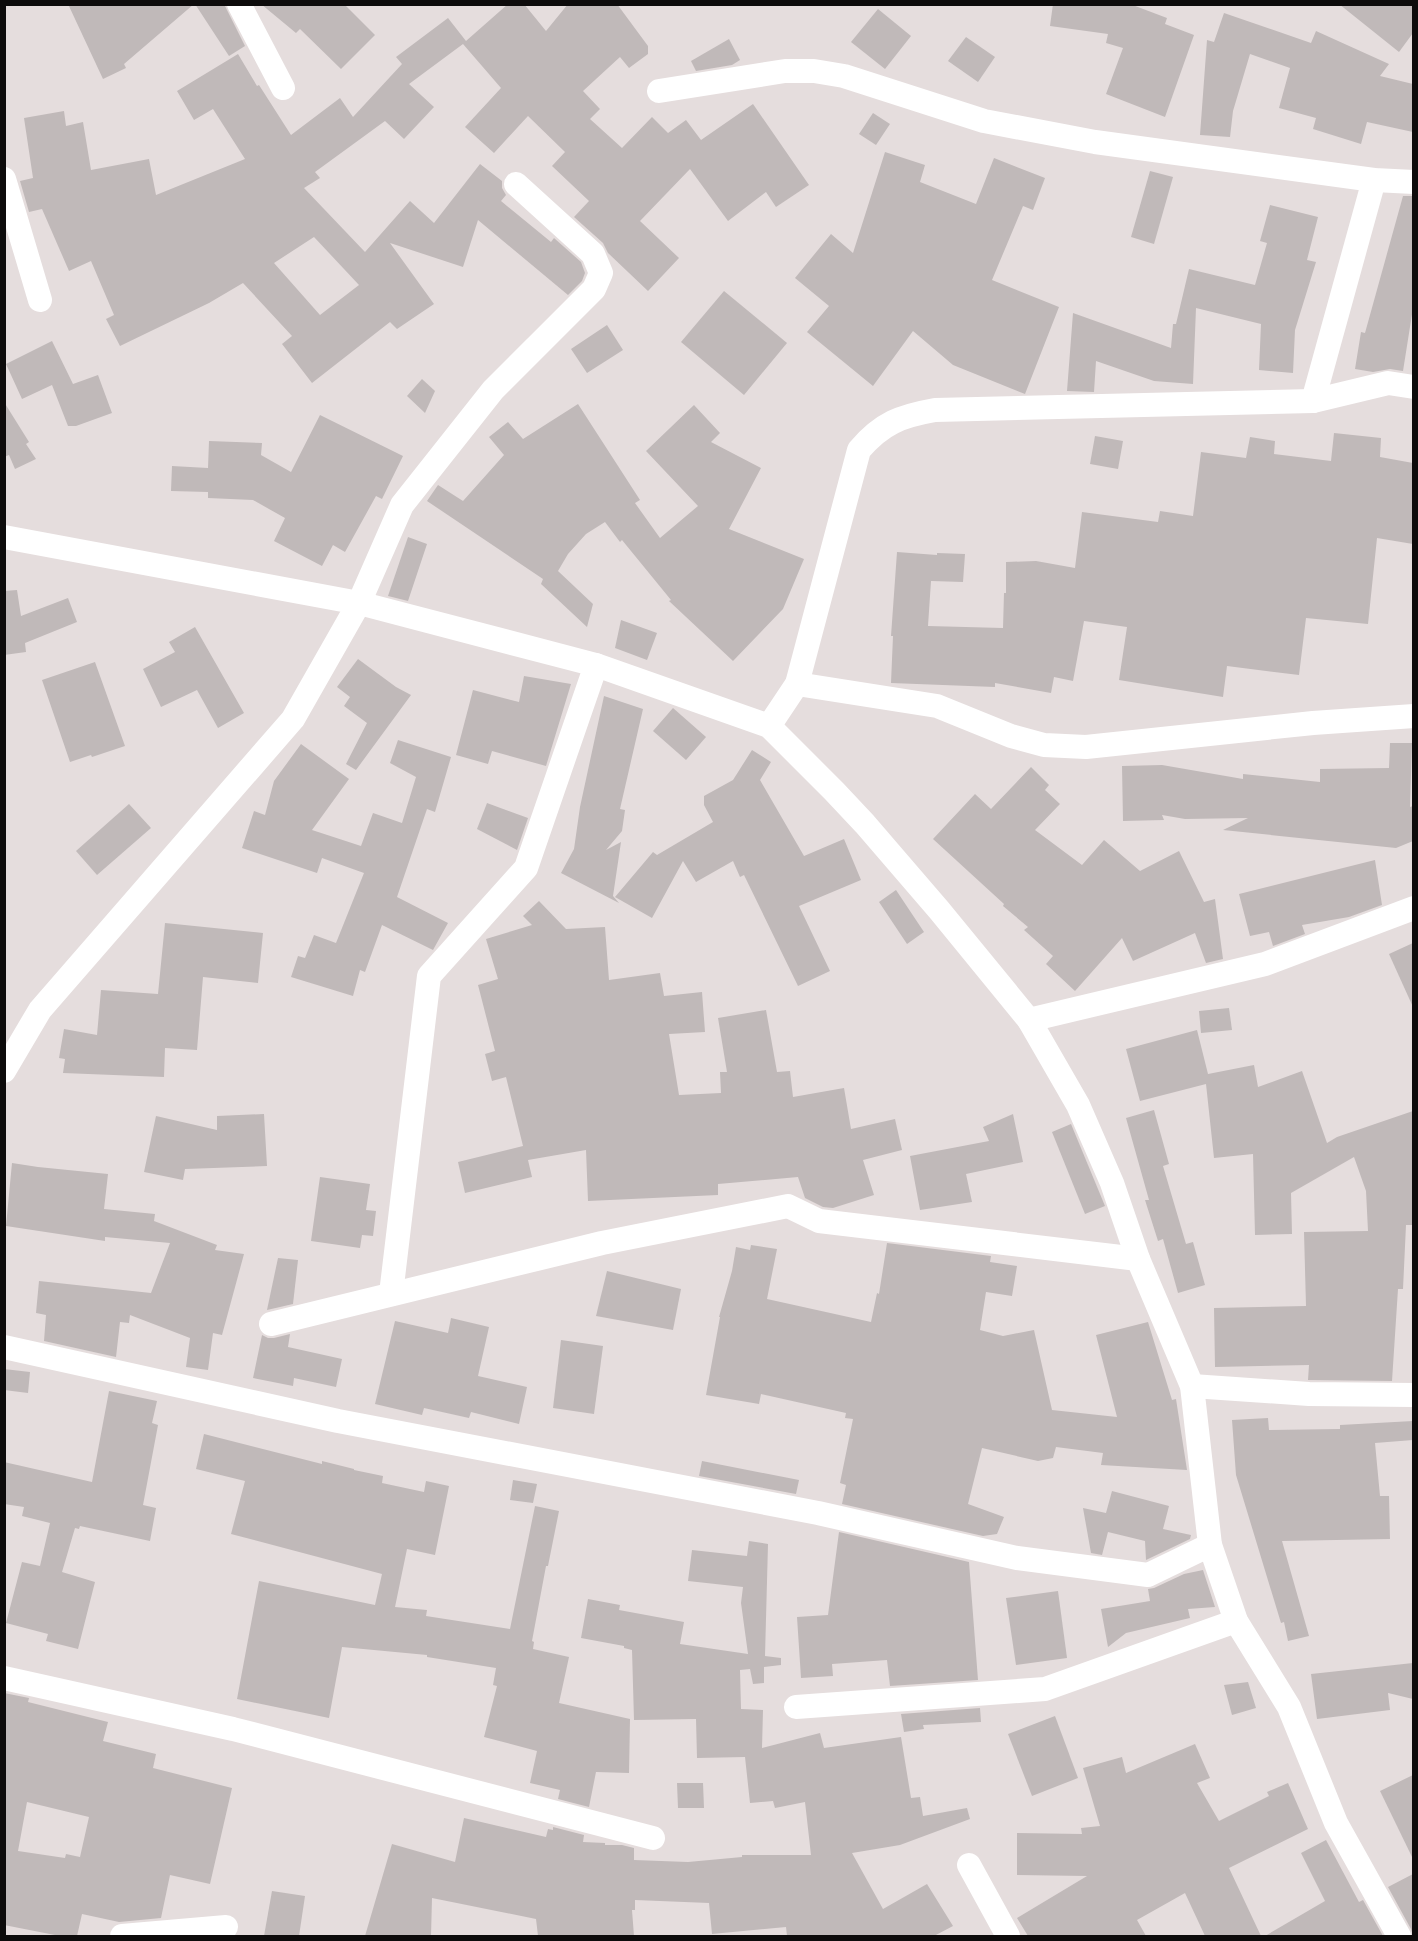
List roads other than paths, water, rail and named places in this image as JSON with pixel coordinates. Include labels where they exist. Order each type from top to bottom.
[{"type":"street","points":[[239,4],[283,88]]},
{"type":"street","points":[[659,91],[785,71],[814,71],[844,76],[984,121],[1095,142],[1374,180],[1413,182]]},
{"type":"street","points":[[4,179],[40,300]]},
{"type":"street","points":[[1313,401],[1374,180]]},
{"type":"street","points":[[4,1071],[40,1010],[293,719],[359,603],[402,505],[493,390],[594,289],[601,273],[592,254],[516,184]]},
{"type":"street","points":[[769,726],[797,684],[860,450],[885,426],[908,415],[934,410],[1313,401],[1388,383],[1413,387]]},
{"type":"street","points":[[4,537],[359,603],[596,665],[769,726],[865,824],[1029,1020],[1078,1105],[1112,1183],[1138,1258],[1192,1386],[1210,1545],[1236,1622],[1289,1707],[1336,1823],[1399,1936]]},
{"type":"street","points":[[392,1294],[429,976],[526,868],[596,665]]},
{"type":"street","points":[[797,684],[937,706],[1011,736],[1044,745],[1086,747],[1313,723],[1413,716]]},
{"type":"street","points":[[1029,1020],[1265,964],[1413,908]]},
{"type":"street","points":[[271,1324],[602,1243],[788,1206],[819,1221],[1138,1258]]},
{"type":"street","points":[[4,1347],[338,1421],[818,1513],[1017,1558],[1148,1575],[1210,1545]]},
{"type":"street","points":[[1192,1386],[1309,1394],[1413,1395]]},
{"type":"street","points":[[796,1707],[1045,1689],[1236,1622]]},
{"type":"street","points":[[4,1678],[233,1729],[653,1838]]},
{"type":"street","points":[[969,1865],[1008,1936]]},
{"type":"street","points":[[122,1936],[226,1927]]}]
